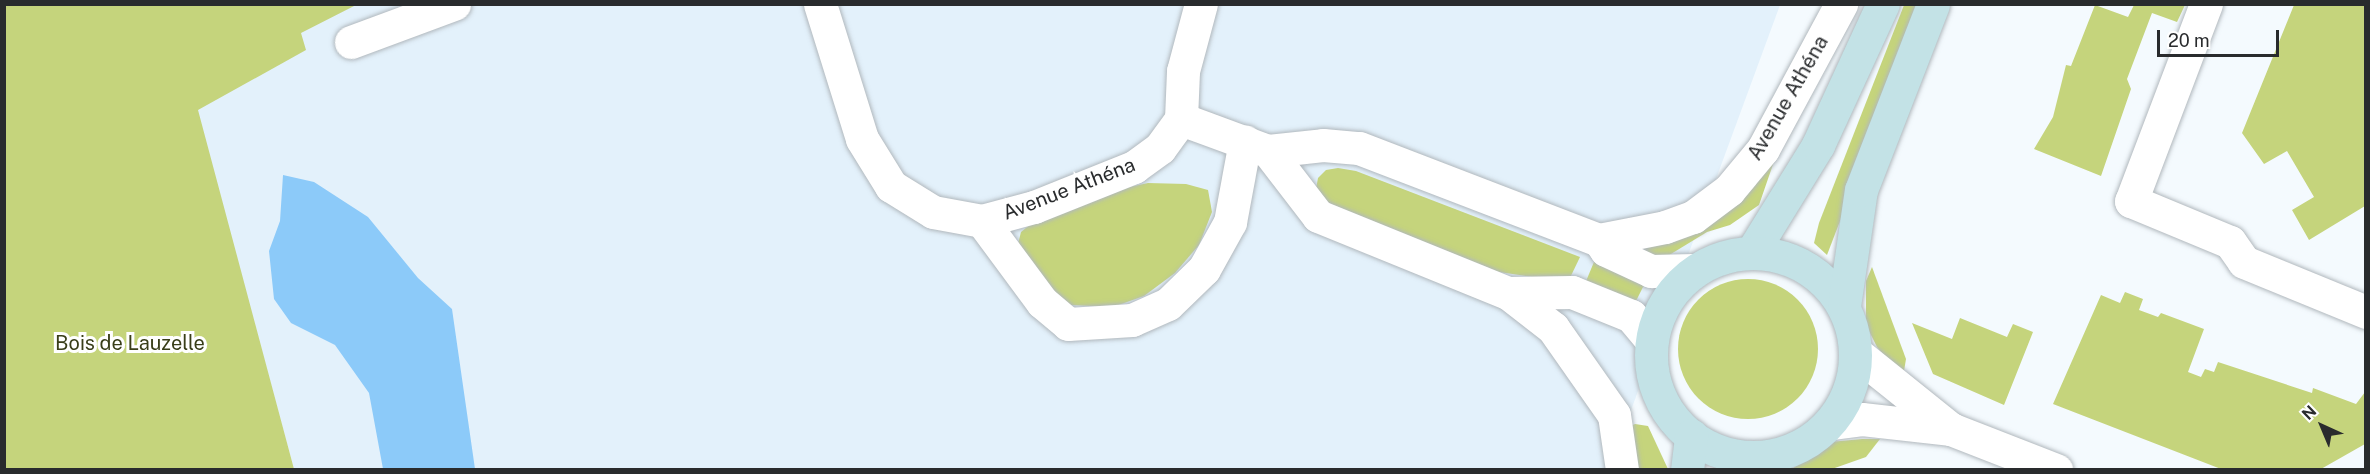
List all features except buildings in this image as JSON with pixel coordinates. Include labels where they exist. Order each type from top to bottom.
[{"type":"main road","points":[[1752,252],[1818,146],[1883,4]]},
{"type":"main road","points":[[1844,306],[1861,190],[1934,4]]},
{"type":"main road","points":[[1752,252],[1779,256],[1806,266],[1827,283],[1844,306],[1853,329],[1856,353],[1851,390],[1831,423],[1809,442],[1777,462],[1739,458],[1691,435],[1666,412],[1656,392],[1650,366],[1651,340],[1659,314],[1674,289],[1694,270],[1722,257],[1752,252]]},
{"type":"main road","points":[[1688,470],[1691,435]]},
{"type":"street","points":[[351,42],[454,4]]},
{"type":"street","name":"Avenue Athéna","points":[[820,4],[862,139],[891,186],[933,212],[982,221],[1034,207],[1134,167],[1160,148],[1180,119]]},
{"type":"street","points":[[1201,4],[1183,71],[1180,119],[1257,146],[1323,145],[1359,148],[1599,240],[1606,250],[1651,271],[1694,270]]},
{"type":"street","name":"Avenue Athéna","points":[[1599,240],[1665,227],[1693,217],[1729,190],[1763,149],[1841,4]]},
{"type":"street","points":[[2206,4],[2131,201],[2230,242],[2244,262],[2366,312]]},
{"type":"street","points":[[982,221],[1042,302],[1068,324],[1132,320],[1168,304],[1204,269],[1230,222],[1257,146]]},
{"type":"street","points":[[1257,146],[1318,216],[1508,292],[1553,328],[1614,415],[1622,470]]},
{"type":"street","points":[[1508,292],[1572,292],[1631,316],[1651,340]]},
{"type":"street","points":[[1856,353],[1952,429],[2054,469]]},
{"type":"street","points":[[1831,423],[1862,419],[1952,429]]},
{"type":"shaded area","points":[[168,5],[1780,5],[1609,470],[294,469]]},
{"type":"green space","name":"Bois de Lauzelle","points":[[4,5],[356,5],[301,33],[306,50],[198,110],[294,469],[5,469]]},
{"type":"green space","points":[[1904,5],[1923,5],[1827,255],[1814,243],[1819,223]]},
{"type":"green space","points":[[2095,5],[2128,17],[2134,5],[2185,5],[2177,22],[2152,13],[2127,79],[2131,89],[2101,176],[2034,149],[2053,117],[2066,65],[2071,66]]},
{"type":"green space","points":[[2294,5],[2365,5],[2365,206],[2309,240],[2292,210],[2314,197],[2287,151],[2264,164],[2242,133]]},
{"type":"green space","points":[[1780,144],[1759,205],[1730,225],[1707,232],[1666,257],[1649,257],[1615,243],[1655,237]]},
{"type":"green space","points":[[1338,168],[1356,171],[1580,257],[1568,282],[1492,271],[1329,209],[1316,189],[1318,178],[1326,170]]},
{"type":"green space","points":[[1148,183],[1186,184],[1208,190],[1212,212],[1199,245],[1175,273],[1144,296],[1113,307],[1070,305],[1039,287],[1018,244],[1021,232],[1038,218],[1097,194]]},
{"type":"green space","points":[[1594,262],[1644,285],[1635,303],[1584,286]]},
{"type":"green space","points":[[1872,267],[1906,359],[1904,371],[1891,364],[1877,347],[1866,325],[1866,281]]},
{"type":"green space","points":[[1748,279],[1775,284],[1798,299],[1813,322],[1818,349],[1813,376],[1798,399],[1775,414],[1748,419],[1721,414],[1698,399],[1683,376],[1678,349],[1683,322],[1698,299],[1721,284]]},
{"type":"green space","points":[[2125,292],[2143,299],[2139,310],[2158,317],[2161,313],[2204,329],[2188,372],[2201,377],[2205,369],[2214,372],[2218,362],[2312,393],[2313,388],[2356,404],[2365,392],[2365,444],[2321,469],[2221,469],[2053,404],[2101,295],[2120,303]]},
{"type":"green space","points":[[1960,318],[2007,337],[2013,324],[2033,332],[2004,405],[1933,374],[1912,323],[1952,339]]},
{"type":"green space","points":[[1635,424],[1648,426],[1668,469],[1629,469],[1626,428]]},
{"type":"green space","points":[[1880,439],[1866,457],[1832,469],[1792,469],[1830,442]]},
{"type":"water","points":[[283,175],[314,182],[368,217],[418,278],[452,309],[475,469],[383,469],[369,393],[335,345],[291,323],[274,299],[269,251],[280,221]]}]
